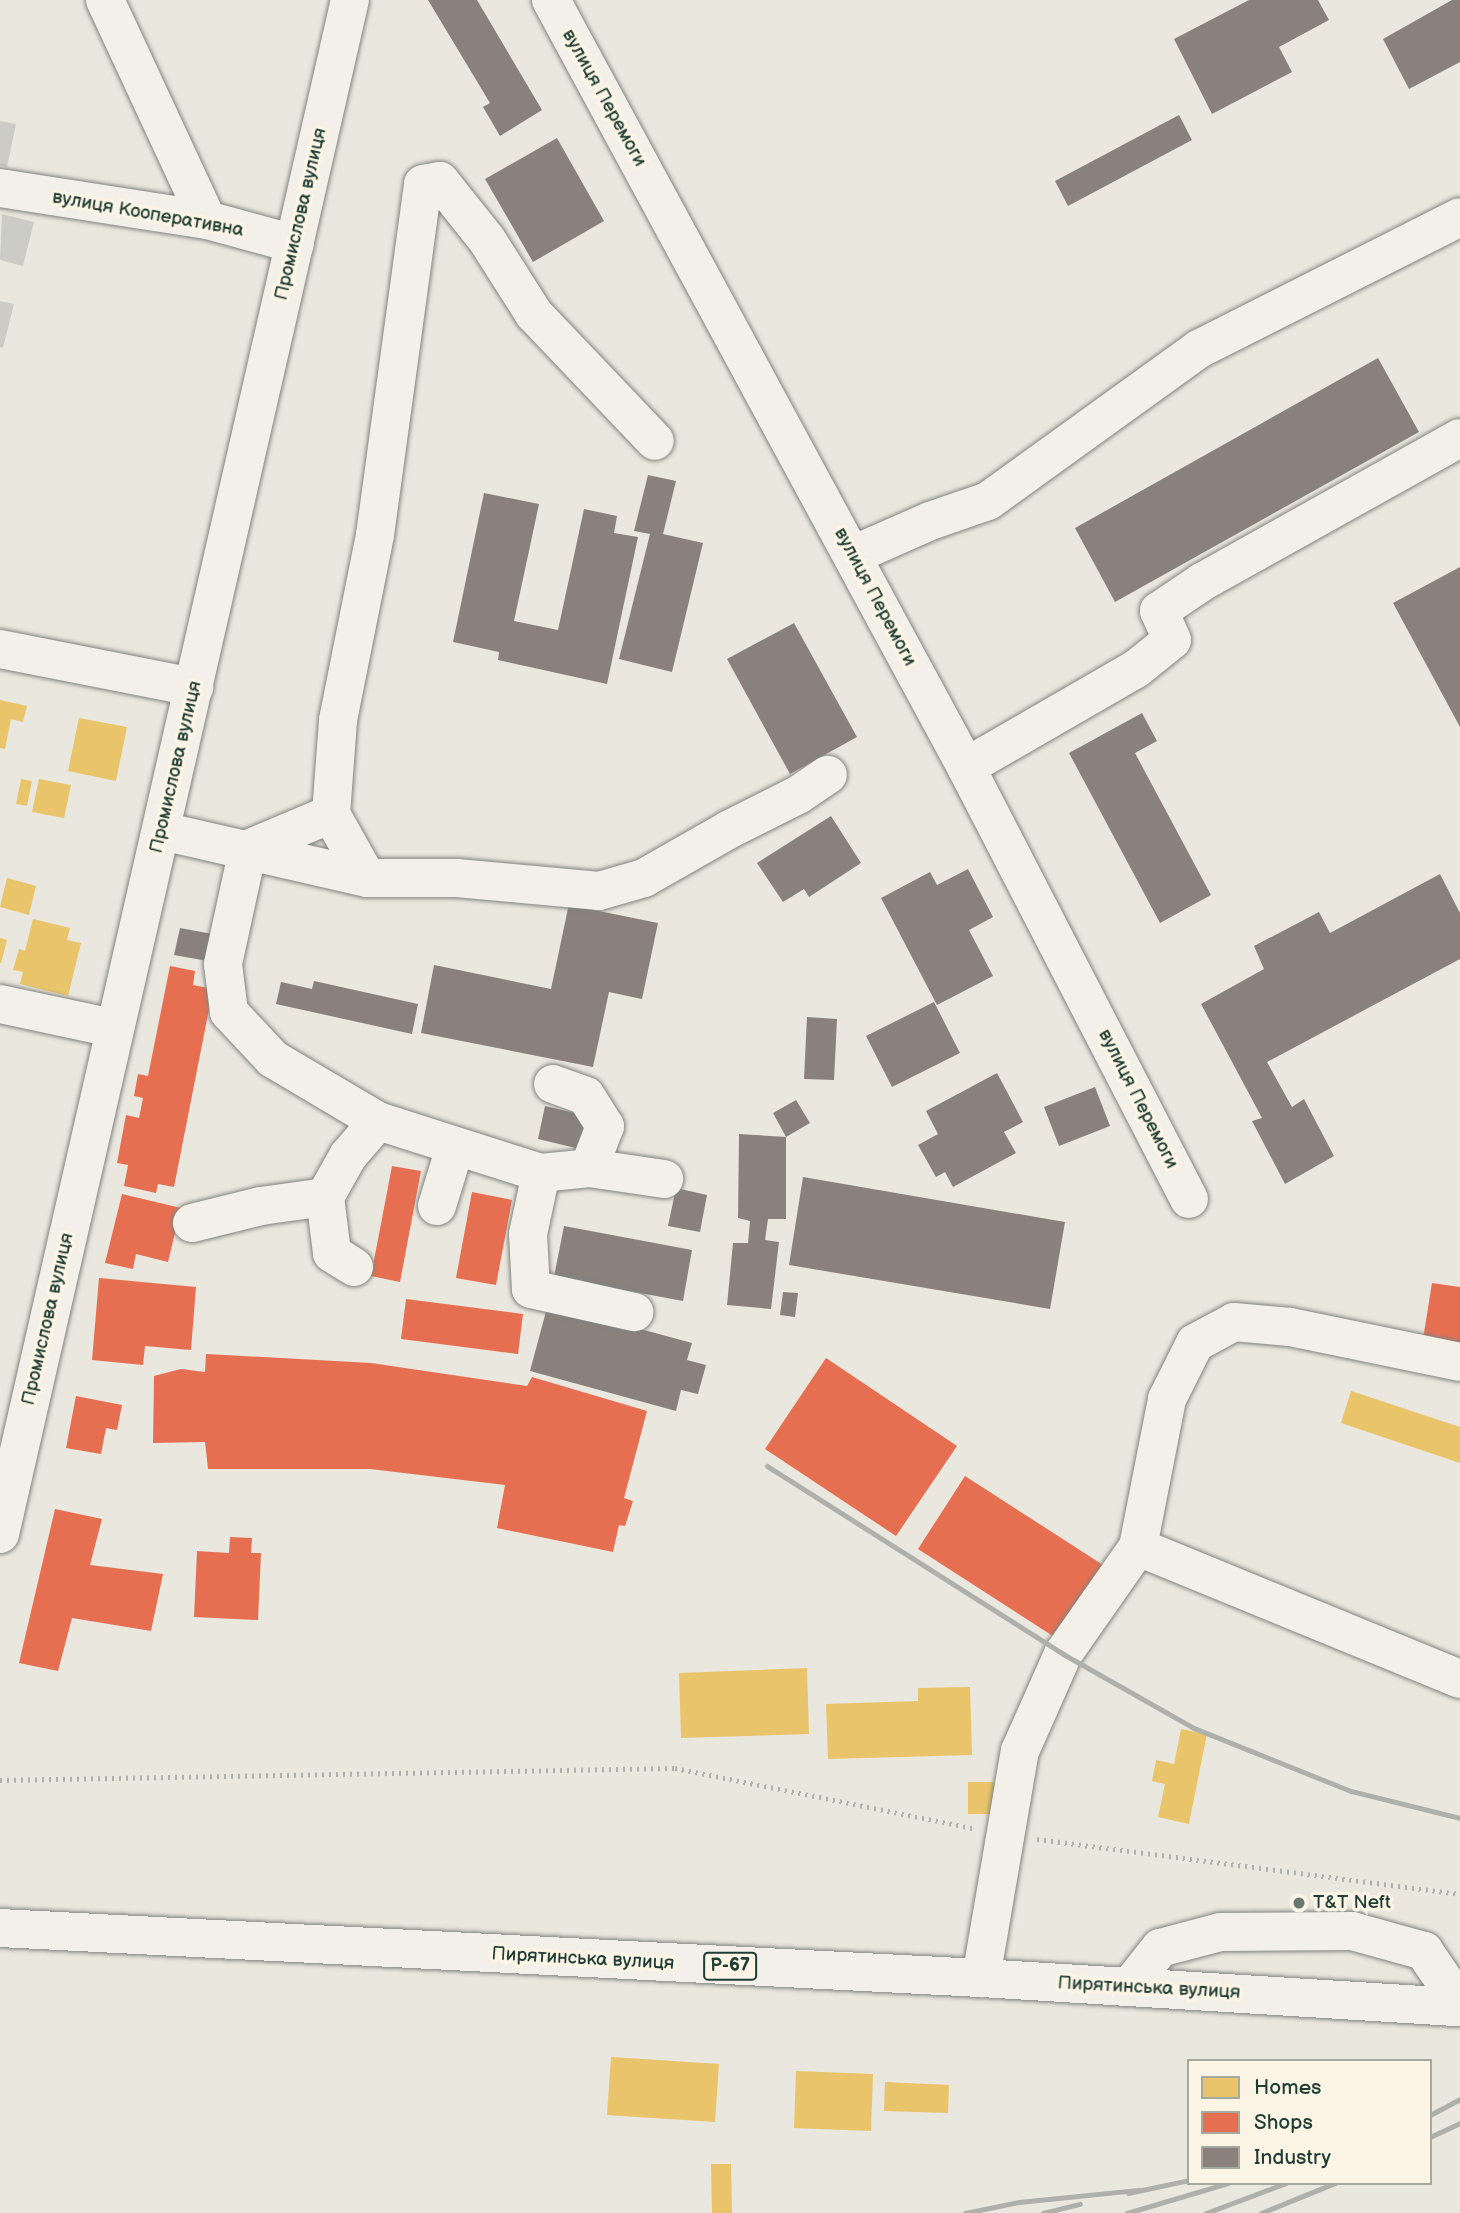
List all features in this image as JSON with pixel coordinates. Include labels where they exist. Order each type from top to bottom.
[{"type":"street","points":[[104,0],[207,220]]},
{"type":"street","name":"Промислова вулиця","points":[[0,1534],[113,1028],[162,831],[350,0]]},
{"type":"street","name":"вулиця Перемоги","points":[[551,0],[966,767],[1189,1199]]},
{"type":"street","points":[[367,878],[331,814],[338,720],[377,522],[423,184],[440,181],[487,240],[534,314],[655,441]]},
{"type":"street","name":"вулиця Кооперативна","points":[[0,188],[207,220],[295,244]]},
{"type":"street","points":[[853,555],[930,521],[988,501],[1199,349],[1460,217]]},
{"type":"street","points":[[966,767],[1136,669],[1154,655],[1172,640],[1159,611],[1192,589],[1460,438]]},
{"type":"street","points":[[0,649],[194,687]]},
{"type":"street","points":[[162,831],[367,878],[457,878],[598,891],[644,878],[728,830],[798,795],[828,775]]},
{"type":"street","points":[[248,849],[331,814]]},
{"type":"street","points":[[248,849],[223,964],[229,1012],[273,1059],[378,1121],[455,1147],[541,1173],[589,1168],[664,1179]]},
{"type":"street","points":[[0,1004],[113,1028]]},
{"type":"street","points":[[553,1084],[586,1096],[605,1126],[589,1168]]},
{"type":"street","points":[[354,1267],[332,1253],[325,1197],[348,1156],[378,1121]]},
{"type":"street","points":[[437,1206],[455,1147]]},
{"type":"street","points":[[541,1173],[528,1234],[531,1289],[634,1312]]},
{"type":"street","points":[[192,1223],[261,1206],[325,1197]]},
{"type":"street","points":[[981,1978],[1020,1751],[1063,1654],[1138,1547],[1167,1399],[1195,1343],[1234,1322],[1290,1327],[1460,1362]]},
{"type":"street","points":[[1138,1547],[1460,1679]]},
{"type":"street","name":"Пирятинська вулиця","points":[[0,1928],[981,1978],[1460,2006]]},
{"type":"street","points":[[1129,1987],[1160,1948],[1220,1932],[1352,1931],[1424,1951],[1460,2006]]},
{"type":"path","points":[[0,1780],[675,1768],[1005,1835],[1460,1894]]},
{"type":"building: Homes","points":[[0,700],[27,706],[23,722],[11,719],[5,749],[0,748]]},
{"type":"building: Homes","points":[[79,718],[127,727],[116,781],[68,771]]},
{"type":"building: Homes","points":[[21,779],[32,781],[27,806],[16,804]]},
{"type":"building: Homes","points":[[39,779],[71,785],[64,818],[32,812]]},
{"type":"building: Homes","points":[[7,878],[36,886],[29,915],[0,907]]},
{"type":"building: Homes","points":[[33,919],[70,928],[67,940],[81,943],[68,996],[20,984],[23,972],[13,970],[19,949],[25,951]]},
{"type":"building: Homes","points":[[0,938],[7,940],[1,963],[0,963]]},
{"type":"building: Homes","points":[[1351,1391],[1460,1427],[1460,1463],[1341,1423]]},
{"type":"building: Homes","points":[[807,1668],[809,1734],[681,1738],[679,1673]]},
{"type":"building: Homes","points":[[970,1687],[972,1755],[828,1759],[826,1704],[918,1701],[918,1688]]},
{"type":"building: Homes","points":[[1181,1729],[1207,1734],[1189,1824],[1158,1817],[1165,1784],[1152,1781],[1156,1760],[1174,1764]]},
{"type":"building: Homes","points":[[968,1782],[994,1782],[995,1814],[968,1814]]},
{"type":"building: Homes","points":[[611,2057],[719,2064],[715,2122],[607,2115]]},
{"type":"building: Homes","points":[[796,2071],[873,2074],[871,2131],[794,2128]]},
{"type":"building: Homes","points":[[885,2082],[949,2085],[948,2113],[884,2111]]},
{"type":"building: Homes","points":[[711,2164],[731,2164],[732,2213],[712,2213]]},
{"type":"building: Shops","points":[[170,966],[195,971],[193,985],[213,989],[174,1187],[158,1184],[156,1193],[124,1186],[128,1165],[117,1163],[126,1115],[139,1118],[143,1098],[134,1096],[138,1074],[148,1076]]},
{"type":"building: Shops","points":[[392,1166],[421,1171],[400,1282],[371,1276]]},
{"type":"building: Shops","points":[[472,1192],[512,1200],[496,1285],[456,1278]]},
{"type":"building: Shops","points":[[122,1194],[181,1208],[168,1262],[136,1254],[133,1269],[105,1263]]},
{"type":"building: Shops","points":[[99,1278],[196,1287],[191,1350],[145,1346],[143,1365],[92,1360]]},
{"type":"building: Shops","points":[[1432,1283],[1460,1287],[1460,1345],[1423,1339]]},
{"type":"building: Shops","points":[[406,1299],[523,1314],[518,1354],[401,1339]]},
{"type":"building: Shops","points":[[206,1354],[371,1363],[527,1386],[532,1377],[647,1411],[624,1498],[633,1501],[625,1526],[619,1525],[613,1552],[497,1528],[505,1485],[370,1469],[208,1469],[205,1442],[153,1443],[154,1376],[181,1369],[205,1372]]},
{"type":"building: Shops","points":[[826,1358],[957,1446],[896,1536],[765,1449]]},
{"type":"building: Shops","points":[[76,1396],[122,1405],[117,1430],[106,1428],[101,1454],[66,1448]]},
{"type":"building: Shops","points":[[965,1476],[1103,1565],[1056,1638],[918,1549]]},
{"type":"building: Shops","points":[[55,1509],[102,1519],[90,1565],[163,1574],[151,1631],[72,1618],[58,1671],[19,1663]]},
{"type":"building: Shops","points":[[230,1537],[252,1538],[251,1553],[261,1553],[258,1620],[194,1617],[197,1551],[229,1553]]},
{"type":"building: Industry","points":[[428,0],[477,0],[542,110],[500,136],[483,107],[490,103]]},
{"type":"building: Industry","points":[[1249,0],[1318,0],[1329,20],[1279,47],[1292,72],[1212,114],[1174,39]]},
{"type":"building: Industry","points":[[1452,0],[1460,0],[1460,62],[1409,89],[1383,39]]},
{"type":"building: Industry","points":[[1179,115],[1192,140],[1068,206],[1055,181]]},
{"type":"building: Industry","points":[[557,138],[604,221],[533,262],[485,179]]},
{"type":"building: Industry","points":[[1378,358],[1419,432],[1115,602],[1075,528]]},
{"type":"building: Industry","points":[[648,475],[676,481],[663,534],[703,543],[672,672],[619,659],[650,534],[634,531]]},
{"type":"building: Industry","points":[[484,493],[539,504],[514,621],[558,630],[584,509],[617,516],[614,533],[638,537],[607,684],[498,660],[499,652],[453,642]]},
{"type":"building: Industry","points":[[1460,567],[1460,727],[1393,603]]},
{"type":"building: Industry","points":[[794,623],[857,737],[790,774],[727,659]]},
{"type":"building: Industry","points":[[1142,713],[1157,741],[1135,753],[1211,895],[1160,923],[1069,753]]},
{"type":"building: Industry","points":[[831,816],[861,863],[809,897],[804,889],[783,902],[757,863]]},
{"type":"building: Industry","points":[[968,869],[993,917],[969,930],[993,976],[937,1005],[881,898],[930,872],[937,885]]},
{"type":"building: Industry","points":[[1440,874],[1460,913],[1460,959],[1267,1062],[1292,1107],[1304,1099],[1334,1156],[1285,1184],[1252,1121],[1262,1118],[1201,1004],[1264,969],[1254,946],[1319,912],[1330,933]]},
{"type":"building: Industry","points":[[570,899],[595,904],[594,910],[658,923],[642,999],[609,992],[593,1067],[421,1033],[434,965],[551,989]]},
{"type":"building: Industry","points":[[180,928],[218,935],[213,962],[174,955]]},
{"type":"building: Industry","points":[[314,981],[418,1004],[412,1034],[276,1004],[281,982],[312,989]]},
{"type":"building: Industry","points":[[934,1002],[960,1053],[892,1087],[866,1036]]},
{"type":"building: Industry","points":[[807,1017],[837,1019],[834,1080],[804,1079]]},
{"type":"building: Industry","points":[[997,1073],[1023,1122],[1004,1132],[1016,1153],[953,1187],[945,1172],[936,1177],[918,1145],[938,1134],[926,1111]]},
{"type":"building: Industry","points":[[1095,1087],[1110,1126],[1059,1146],[1044,1107]]},
{"type":"building: Industry","points":[[796,1100],[810,1123],[786,1137],[773,1113]]},
{"type":"building: Industry","points":[[545,1106],[592,1117],[584,1150],[538,1139]]},
{"type":"building: Industry","points":[[739,1134],[786,1137],[786,1219],[768,1219],[765,1240],[779,1242],[771,1309],[727,1305],[733,1243],[748,1243],[750,1221],[738,1218]]},
{"type":"building: Industry","points":[[803,1177],[1065,1222],[1050,1309],[789,1265]]},
{"type":"building: Industry","points":[[676,1188],[707,1195],[700,1232],[668,1226]]},
{"type":"building: Industry","points":[[564,1226],[692,1250],[683,1301],[554,1277]]},
{"type":"building: Industry","points":[[783,1292],[798,1293],[795,1317],[780,1315]]},
{"type":"building: Industry","points":[[548,1304],[692,1343],[687,1360],[706,1365],[698,1394],[681,1390],[676,1411],[530,1371]]},
{"type":"building: Other","points":[[0,121],[16,124],[7,167],[0,166]]},
{"type":"building: Other","points":[[2,214],[34,222],[23,266],[0,260]]},
{"type":"building: Other","points":[[0,301],[14,304],[3,348],[0,347]]},
{"type":"railway","points":[[767,1466],[1063,1654],[1194,1728],[1351,1791],[1460,1818]]},
{"type":"railway","points":[[1432,2114],[1460,2099]]},
{"type":"railway","points":[[1432,2136],[1460,2123]]},
{"type":"railway","points":[[1128,2193],[1187,2180]]},
{"type":"railway","points":[[1127,2213],[1221,2185]]},
{"type":"railway","points":[[1206,2213],[1281,2185]]},
{"type":"railway","points":[[1261,2213],[1330,2185]]},
{"type":"railway","points":[[965,2213],[1019,2202],[1138,2190]]},
{"type":"railway","points":[[1043,2213],[1080,2204]]},
{"type":"place","name":"T&T Neft","points":[[1299,1903]]}]
